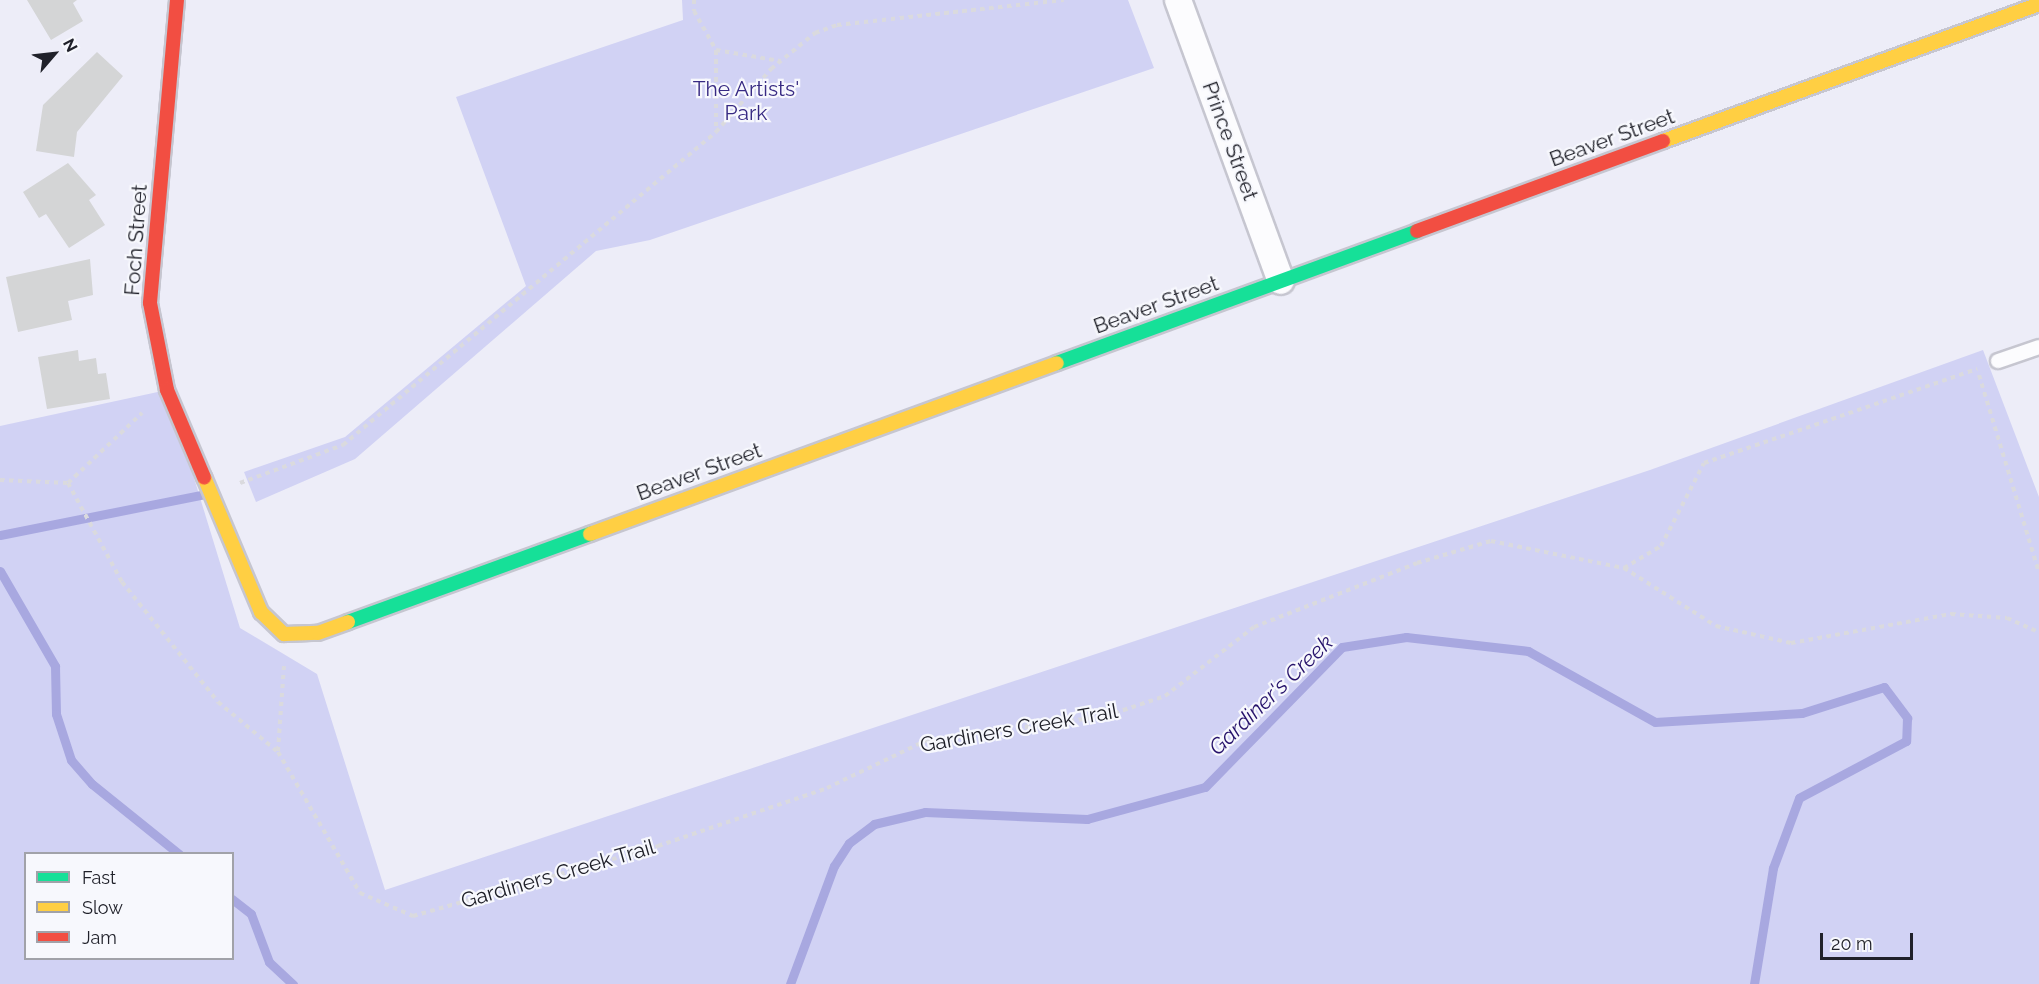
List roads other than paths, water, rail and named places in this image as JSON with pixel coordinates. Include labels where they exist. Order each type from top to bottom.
[{"type":"street","name":"Foch Street","points":[[177,0],[150,303],[167,390],[261,612],[284,634]]},
{"type":"street","name":"Prince Street","points":[[1178,0],[1281,281]]},
{"type":"street","name":"Beaver Street","points":[[284,634],[318,633],[2039,4]]},
{"type":"lane","points":[[1998,361],[2039,347]]},
{"type":"waterway","points":[[0,535],[205,494]]},
{"type":"waterway","points":[[0,571],[55,666],[56,714],[71,760],[92,784],[177,852]]},
{"type":"waterway","name":"Gardiner's Creek","points":[[790,984],[834,866],[849,843],[874,824],[925,812],[1087,819],[1205,787],[1342,647],[1406,637],[1528,651],[1655,722],[1802,713],[1884,687],[1907,718],[1906,741],[1799,798],[1773,868],[1754,984]]},
{"type":"waterway","points":[[234,901],[251,914],[269,962],[293,984]]},
{"type":"park label","name":"The Artists' Park","points":[[746,101]]}]
